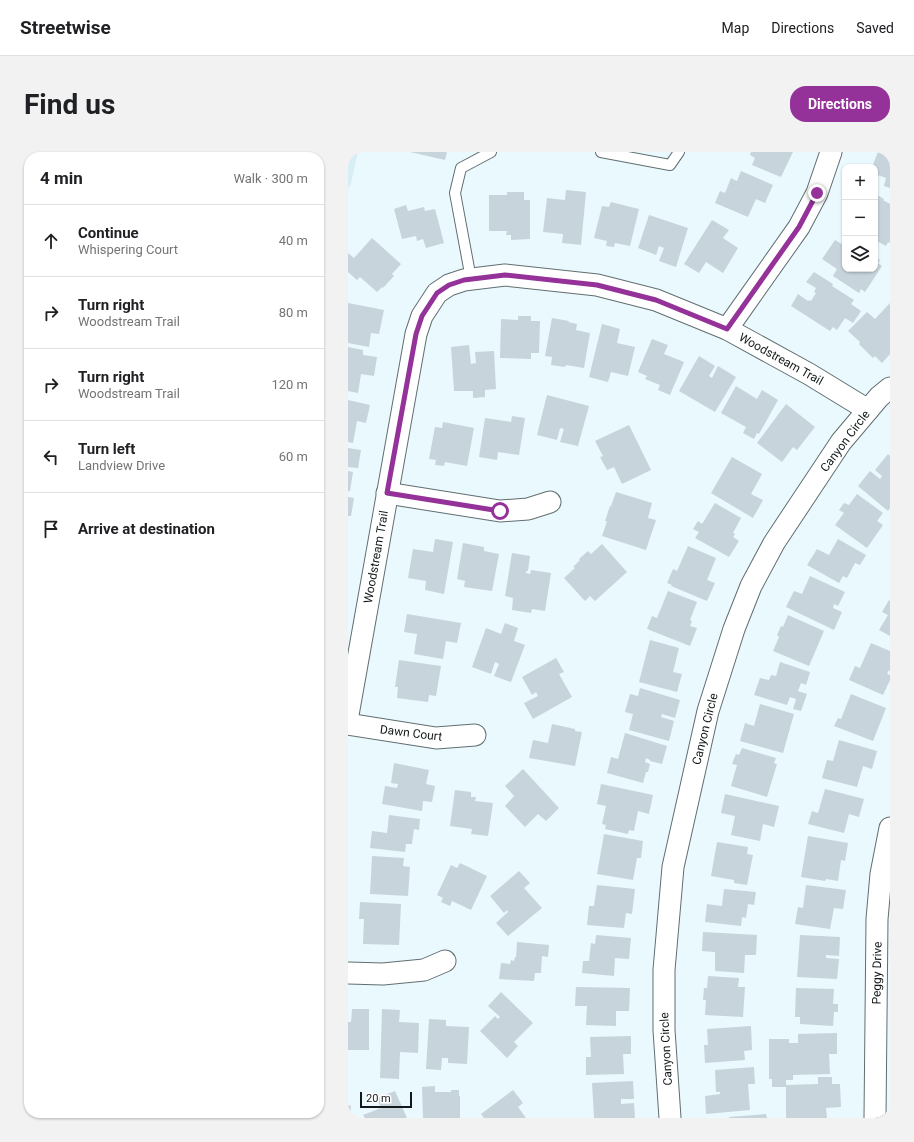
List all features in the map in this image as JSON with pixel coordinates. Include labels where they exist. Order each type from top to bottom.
[{"type":"street","points":[[727,329],[799,227],[817,193],[831,152]]},
{"type":"street","name":"Woodstream Trail","points":[[348,715],[416,334],[422,316],[437,293],[449,285],[464,280],[505,275],[597,285],[656,300],[727,329],[809,374],[868,410]]},
{"type":"street","name":"Canyon Circle","points":[[670,1118],[664,1030],[664,970],[673,867],[708,711],[734,629],[751,586],[774,543],[841,442],[879,397],[890,388]]},
{"type":"street","points":[[387,493],[500,511],[528,509],[550,502]]},
{"type":"street","name":"Dawn Court","points":[[348,724],[436,738],[475,735]]},
{"type":"street","name":"Peggy Drive","points":[[875,1118],[877,919],[881,874],[890,828]]},
{"type":"street","points":[[348,973],[383,974],[424,970],[445,961]]},
{"type":"lane","points":[[471,280],[455,193],[461,168],[491,152]]},
{"type":"lane","points":[[601,152],[670,165],[680,152]]},
{"type":"shaded area","points":[[348,152],[358,152],[350,187],[348,187]]},
{"type":"building","points":[[410,152],[447,152],[445,160]]},
{"type":"building","points":[[751,152],[793,152],[781,177],[752,165],[755,158],[750,155]]},
{"type":"building","points":[[878,152],[890,156],[890,188],[884,186],[886,178],[878,175],[878,164],[873,164]]},
{"type":"building","points":[[741,171],[773,185],[765,203],[756,199],[748,217],[715,203],[720,191],[725,193],[731,178],[737,181]]},
{"type":"building","points":[[566,190],[586,192],[581,245],[562,243],[563,234],[543,232],[547,198],[565,200]]},
{"type":"building","points":[[507,192],[524,192],[524,200],[530,200],[530,239],[511,240],[511,235],[506,235],[507,231],[489,231],[489,195],[507,195]]},
{"type":"building","points":[[878,196],[890,204],[890,243],[888,242],[886,246],[878,242]]},
{"type":"building","points":[[611,202],[639,209],[630,246],[615,243],[614,247],[606,246],[607,241],[594,238],[602,206],[609,207]]},
{"type":"building","points":[[406,205],[408,211],[424,207],[425,211],[435,209],[444,243],[426,248],[423,239],[417,241],[416,236],[402,239],[394,209]]},
{"type":"building","points":[[649,215],[688,228],[676,267],[659,261],[664,248],[659,246],[656,255],[638,248]]},
{"type":"building","points":[[712,220],[729,230],[723,238],[738,248],[723,273],[706,262],[699,273],[684,264]]},
{"type":"building","points":[[372,238],[401,264],[392,274],[394,276],[377,292],[360,277],[357,280],[348,272],[348,253],[354,258]]},
{"type":"building","points":[[835,240],[842,244],[842,272],[878,272],[878,263],[882,266],[865,292],[861,289],[859,293],[833,276],[837,269],[822,259]]},
{"type":"building","points":[[814,272],[854,300],[851,304],[861,311],[853,323],[845,318],[837,330],[833,327],[830,331],[791,306],[798,294],[808,301],[811,301],[816,293],[814,292],[816,288],[806,282]]},
{"type":"building","points":[[348,303],[384,310],[379,334],[371,333],[369,347],[348,343]]},
{"type":"building","points":[[890,303],[890,354],[882,363],[875,356],[873,358],[859,344],[860,342],[848,331],[867,312],[875,319]]},
{"type":"building","points":[[518,316],[531,316],[531,321],[540,321],[539,353],[531,353],[531,359],[500,358],[501,319],[518,320]]},
{"type":"building","points":[[552,318],[577,324],[576,330],[590,333],[584,368],[566,365],[565,367],[551,365],[552,357],[545,356]]},
{"type":"building","points":[[602,324],[620,329],[617,343],[635,347],[628,376],[611,372],[608,382],[589,377]]},
{"type":"building","points":[[652,339],[668,345],[664,354],[684,362],[670,395],[658,390],[660,385],[645,379],[647,376],[638,372]]},
{"type":"building","points":[[469,345],[471,364],[476,363],[475,352],[494,351],[496,389],[485,390],[485,397],[473,398],[473,391],[454,391],[451,347]]},
{"type":"building","points":[[348,347],[363,350],[363,355],[377,357],[374,376],[361,374],[358,393],[348,391]]},
{"type":"building","points":[[699,356],[715,366],[709,376],[712,378],[718,366],[736,377],[715,412],[679,391]]},
{"type":"building","points":[[736,386],[757,399],[762,390],[778,400],[759,434],[757,433],[754,439],[743,433],[746,427],[721,413]]},
{"type":"building","points":[[547,395],[589,406],[578,446],[560,442],[564,429],[560,428],[557,440],[537,435]]},
{"type":"building","points":[[348,400],[370,405],[366,423],[357,421],[353,443],[348,442]]},
{"type":"building","points":[[786,404],[815,427],[797,450],[793,447],[782,462],[757,443]]},
{"type":"building","points":[[512,416],[525,418],[519,455],[498,452],[497,460],[479,457],[485,418],[511,422]]},
{"type":"building","points":[[443,422],[474,428],[467,466],[445,462],[444,466],[435,465],[436,460],[429,459],[435,427],[442,428]]},
{"type":"building","points":[[629,425],[651,470],[622,484],[614,467],[607,470],[600,457],[603,456],[595,441]]},
{"type":"building","points":[[348,448],[361,450],[358,468],[348,467]]},
{"type":"building","points":[[888,454],[890,456],[890,508],[888,511],[858,486],[870,471],[880,479],[882,476],[875,470]]},
{"type":"building","points":[[732,457],[762,474],[751,494],[763,500],[753,518],[711,493]]},
{"type":"building","points":[[348,471],[353,472],[350,491],[348,491]]},
{"type":"building","points":[[616,492],[652,503],[648,518],[656,520],[646,550],[602,536],[607,521],[605,521]]},
{"type":"building","points":[[857,494],[883,513],[877,521],[883,525],[867,548],[835,525],[844,513],[839,510],[844,503],[849,505]]},
{"type":"building","points":[[348,497],[354,498],[351,516],[348,516]]},
{"type":"building","points":[[715,503],[741,518],[733,533],[735,534],[733,537],[739,541],[729,557],[695,538],[699,532],[693,529],[698,521],[702,524]]},
{"type":"building","points":[[435,539],[453,542],[444,594],[425,590],[426,581],[408,578],[413,549],[433,552]]},
{"type":"building","points":[[838,539],[866,555],[860,565],[855,563],[847,578],[843,576],[839,583],[807,565],[817,549],[829,555]]},
{"type":"building","points":[[463,543],[484,547],[484,551],[499,554],[492,591],[464,587],[465,581],[457,579]]},
{"type":"building","points":[[602,544],[627,572],[595,601],[590,596],[585,601],[564,578],[575,568],[573,567],[580,560],[579,559],[588,551],[591,554]]},
{"type":"building","points":[[688,546],[716,558],[707,580],[715,583],[707,601],[667,583],[673,569],[677,571]]},
{"type":"building","points":[[512,553],[530,556],[528,571],[526,571],[526,573],[530,574],[531,570],[551,573],[545,611],[532,609],[531,613],[512,610],[513,598],[505,596]]},
{"type":"building","points":[[810,576],[845,592],[838,606],[834,604],[833,608],[842,612],[834,630],[786,607],[794,591],[802,594]]},
{"type":"building","points":[[668,591],[697,602],[690,620],[692,621],[690,626],[697,628],[690,646],[647,629],[652,616],[657,618]]},
{"type":"building","points":[[889,600],[890,636],[879,630],[888,615],[882,612]]},
{"type":"building","points":[[407,614],[461,623],[457,643],[446,641],[443,659],[414,654],[417,634],[404,632]]},
{"type":"building","points":[[788,615],[824,631],[809,666],[773,651],[779,637],[777,635],[781,626],[783,627]]},
{"type":"building","points":[[505,623],[518,628],[514,641],[525,645],[511,682],[494,676],[499,664],[495,662],[491,674],[472,667],[486,628],[501,634]]},
{"type":"building","points":[[650,640],[679,648],[673,672],[682,674],[677,692],[639,682]]},
{"type":"building","points":[[871,643],[890,651],[890,671],[889,670],[887,674],[890,675],[890,680],[883,695],[849,680],[855,666],[860,668]]},
{"type":"building","points":[[556,658],[564,672],[559,674],[572,697],[533,719],[524,703],[538,696],[536,692],[532,695],[522,677]]},
{"type":"building","points":[[399,660],[441,666],[436,696],[429,695],[428,702],[397,698],[398,687],[395,687]]},
{"type":"building","points":[[780,662],[810,672],[806,685],[801,683],[798,691],[807,694],[801,711],[793,709],[796,699],[790,697],[787,705],[754,695],[760,678],[769,680],[771,675],[776,676]]},
{"type":"building","points":[[640,688],[680,700],[675,718],[662,714],[661,717],[674,721],[669,741],[629,730],[633,714],[625,712],[630,694],[638,696]]},
{"type":"building","points":[[851,694],[886,708],[873,741],[834,726],[838,718],[841,719]]},
{"type":"building","points":[[760,704],[794,714],[783,753],[740,741],[745,723],[754,726]]},
{"type":"building","points":[[552,724],[582,732],[575,766],[529,758],[533,740],[548,743]]},
{"type":"building","points":[[625,733],[667,746],[662,764],[650,761],[646,758],[645,762],[650,764],[643,783],[607,773],[611,757],[618,759]]},
{"type":"building","points":[[839,740],[877,751],[872,769],[863,766],[857,787],[822,778],[827,760],[833,761]]},
{"type":"building","points":[[742,748],[776,758],[774,763],[777,764],[767,797],[731,786],[737,765],[732,764],[736,754],[739,755]]},
{"type":"building","points":[[394,763],[429,770],[426,784],[435,786],[432,802],[423,801],[422,811],[382,804],[385,786],[397,788],[398,784],[391,783]]},
{"type":"building","points":[[523,769],[559,808],[546,821],[538,814],[525,827],[505,806],[514,796],[505,786]]},
{"type":"building","points":[[601,784],[653,795],[649,814],[638,811],[634,831],[629,830],[628,834],[605,829],[606,825],[602,824],[606,806],[597,804]]},
{"type":"building","points":[[825,789],[864,799],[859,817],[849,814],[844,833],[808,824],[812,811],[818,813]]},
{"type":"building","points":[[455,790],[471,792],[471,797],[476,797],[475,801],[493,803],[488,836],[471,834],[472,829],[450,826]]},
{"type":"building","points":[[725,794],[779,806],[774,827],[763,824],[760,841],[731,835],[735,816],[721,813]]},
{"type":"building","points":[[389,815],[420,819],[419,830],[414,829],[412,844],[406,844],[405,852],[370,848],[372,831],[387,833]]},
{"type":"building","points":[[604,834],[643,841],[641,858],[637,858],[633,880],[597,874]]},
{"type":"building","points":[[808,836],[848,843],[845,861],[841,860],[838,881],[826,879],[825,881],[801,877]]},
{"type":"building","points":[[717,842],[748,847],[747,854],[753,855],[747,885],[734,883],[734,880],[711,876]]},
{"type":"building","points":[[372,856],[404,858],[403,866],[410,867],[408,896],[370,894]]},
{"type":"building","points":[[460,863],[487,876],[471,910],[452,901],[450,906],[441,902],[443,898],[437,895],[451,865],[457,868]]},
{"type":"building","points":[[519,871],[530,883],[524,888],[542,908],[508,936],[496,923],[508,912],[507,910],[504,913],[490,896]]},
{"type":"building","points":[[597,885],[635,889],[632,914],[626,913],[624,928],[587,925],[589,906],[594,906]]},
{"type":"building","points":[[806,885],[846,890],[843,909],[834,908],[830,929],[795,924],[798,907],[803,908]]},
{"type":"building","points":[[724,889],[756,892],[754,905],[748,904],[746,918],[742,917],[741,926],[705,922],[707,904],[722,906]]},
{"type":"building","points":[[360,902],[401,904],[399,945],[363,944],[364,919],[359,919]]},
{"type":"building","points":[[703,932],[757,935],[756,955],[745,955],[744,973],[715,971],[715,952],[702,951]]},
{"type":"building","points":[[596,935],[631,938],[629,959],[615,958],[614,976],[582,973],[583,961],[589,961],[591,943],[595,944]]},
{"type":"building","points":[[800,935],[840,937],[839,956],[826,955],[826,958],[839,959],[837,979],[797,977]]},
{"type":"building","points":[[517,942],[549,945],[548,957],[542,956],[541,973],[535,973],[534,981],[499,979],[501,963],[510,964],[511,960],[514,961],[516,957]]},
{"type":"building","points":[[708,976],[739,978],[738,987],[745,987],[743,1017],[705,1015],[706,1000],[703,1000],[704,988],[707,988]]},
{"type":"building","points":[[576,987],[630,988],[629,1011],[616,1011],[616,1026],[586,1025],[587,1006],[575,1006]]},
{"type":"building","points":[[796,988],[834,989],[833,1004],[838,1004],[838,1012],[834,1012],[833,1026],[800,1024],[800,1017],[795,1017]]},
{"type":"building","points":[[501,992],[533,1023],[514,1042],[518,1046],[507,1058],[480,1031],[495,1016],[498,1019],[500,1017],[488,1006]]},
{"type":"building","points":[[352,1009],[369,1009],[369,1050],[348,1050],[348,1022],[351,1022]]},
{"type":"building","points":[[382,1009],[400,1010],[399,1022],[419,1023],[418,1053],[400,1052],[399,1079],[380,1078]]},
{"type":"building","points":[[429,1019],[446,1020],[446,1026],[469,1027],[467,1064],[448,1063],[448,1058],[442,1058],[441,1070],[426,1069]]},
{"type":"building","points":[[751,1026],[752,1050],[744,1051],[745,1060],[705,1063],[704,1045],[708,1045],[707,1029]]},
{"type":"building","points":[[837,1033],[837,1054],[829,1054],[830,1074],[793,1075],[793,1080],[786,1080],[786,1085],[818,1084],[818,1077],[832,1077],[832,1084],[840,1084],[841,1107],[826,1108],[827,1118],[786,1118],[786,1087],[772,1087],[772,1079],[769,1079],[769,1039],[789,1039],[789,1043],[798,1043],[798,1034]]},
{"type":"building","points":[[631,1036],[631,1054],[623,1054],[624,1074],[586,1075],[586,1057],[591,1057],[590,1037]]},
{"type":"building","points":[[754,1067],[755,1084],[748,1084],[750,1110],[706,1114],[705,1096],[720,1094],[720,1092],[716,1092],[715,1070]]},
{"type":"building","points":[[633,1081],[634,1099],[621,1099],[621,1104],[634,1103],[635,1118],[594,1118],[592,1083]]},
{"type":"building","points":[[435,1086],[435,1092],[451,1092],[451,1090],[459,1090],[460,1118],[423,1118],[422,1087]]},
{"type":"building","points":[[513,1090],[523,1103],[518,1107],[526,1118],[484,1118],[481,1114]]},
{"type":"building","points":[[395,1091],[407,1118],[365,1118],[363,1115],[381,1108],[377,1098]]},
{"type":"building","points":[[348,1105],[351,1106],[351,1118],[348,1118]]},
{"type":"building","points":[[766,1114],[767,1118],[729,1118],[729,1117]]},
{"type":"route","points":[[500,511],[387,493],[416,334],[422,316],[437,293],[449,285],[464,280],[505,275],[597,285],[656,300],[727,329],[799,227],[817,193]]}]
